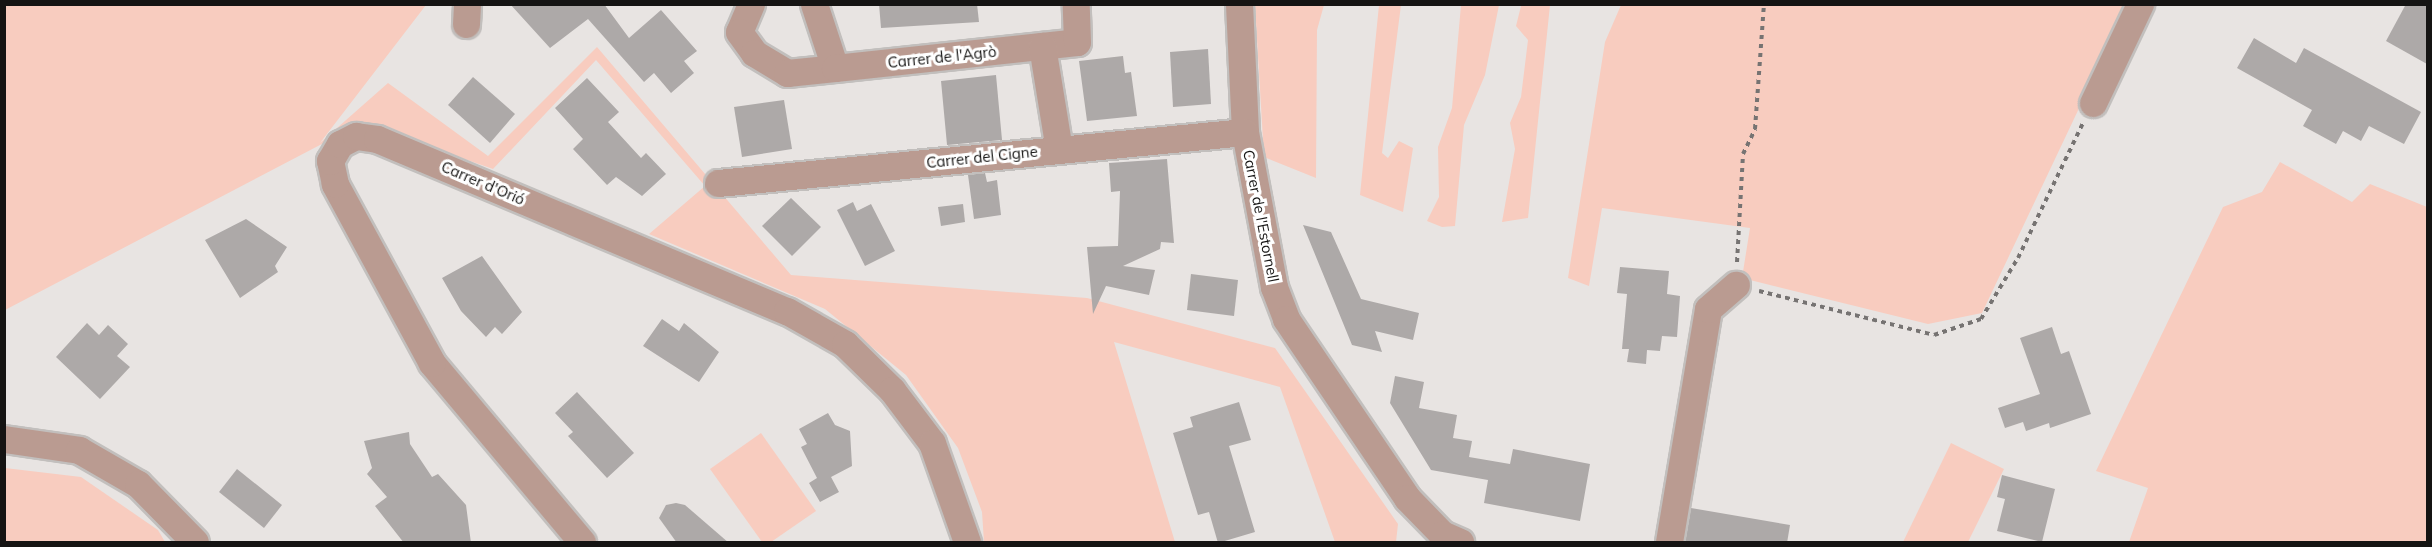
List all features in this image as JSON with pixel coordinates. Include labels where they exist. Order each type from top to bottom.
[{"type":"street","name":"Carrer de l'Agrò","points":[[751,4],[739,32],[754,53],[787,73],[1077,42],[1076,4]]},
{"type":"street","points":[[814,4],[836,68]]},
{"type":"street","name":"Carrer de l'Estornell","points":[[1239,4],[1245,132],[1274,287],[1286,319],[1407,498],[1447,540]]},
{"type":"street","points":[[2093,103],[2140,4]]},
{"type":"street","points":[[1042,46],[1059,150]]},
{"type":"street","name":"Carrer del Cigne","points":[[718,183],[1245,132]]},
{"type":"street","name":"Carrer d'Orió","points":[[582,543],[432,363],[335,184],[330,160],[340,144],[356,136],[377,139],[787,311],[845,344],[892,390],[932,443],[967,543]]},
{"type":"street","points":[[1669,543],[1708,309],[1736,285]]},
{"type":"street","points":[[4,439],[79,450],[138,484],[195,543]]},
{"type":"path","points":[[1764,4],[1755,129],[1743,154],[1736,285],[1934,334],[1981,319],[2018,258],[2093,103]]},
{"type":"shaded area","points":[[5,5],[426,5],[320,143],[388,83],[488,156],[597,47],[791,275],[1087,298],[1275,348],[1398,524],[1396,542],[1335,542],[1280,387],[1114,342],[1175,542],[984,542],[982,512],[958,448],[906,375],[825,309],[649,234],[705,186],[596,60],[493,169],[362,123],[5,310]]},
{"type":"shaded area","points":[[1255,5],[1324,5],[1317,30],[1316,178],[1264,157]]},
{"type":"shaded area","points":[[1379,5],[1401,5],[1382,153],[1388,158],[1399,141],[1413,148],[1403,212],[1360,195]]},
{"type":"shaded area","points":[[1461,5],[1499,5],[1485,75],[1464,125],[1455,226],[1442,227],[1427,221],[1439,197],[1438,147],[1452,108]]},
{"type":"shaded area","points":[[1550,5],[1528,218],[1502,222],[1515,149],[1510,123],[1521,97],[1528,40],[1516,26],[1521,6]]},
{"type":"shaded area","points":[[1621,5],[2128,5],[1982,313],[1928,324],[1742,278],[1750,228],[1602,208],[1589,286],[1568,278],[1605,42]]},
{"type":"shaded area","points":[[2280,162],[2352,202],[2370,184],[2427,207],[2427,542],[2129,542],[2148,488],[2096,471],[2223,207],[2262,192]]},
{"type":"shaded area","points":[[761,433],[816,511],[771,542],[762,542],[710,469]]},
{"type":"shaded area","points":[[1951,443],[2004,469],[1968,542],[1903,542]]},
{"type":"shaded area","points":[[5,468],[81,477],[158,530],[165,542],[5,542]]},
{"type":"building","points":[[510,4],[604,4],[629,38],[661,10],[697,51],[684,61],[694,73],[671,93],[654,73],[644,82],[588,19],[550,48]]},
{"type":"building","points":[[879,4],[977,4],[979,22],[881,28]]},
{"type":"building","points":[[2406,4],[2427,4],[2427,64],[2386,41]]},
{"type":"building","points":[[2254,38],[2296,63],[2304,48],[2421,112],[2404,144],[2369,126],[2361,141],[2343,131],[2336,144],[2303,126],[2312,110],[2237,68]]},
{"type":"building","points":[[1208,49],[1211,104],[1173,107],[1170,52]]},
{"type":"building","points":[[1123,56],[1125,73],[1131,72],[1137,116],[1087,121],[1079,61]]},
{"type":"building","points":[[996,75],[1002,140],[947,145],[941,81]]},
{"type":"building","points":[[473,77],[515,114],[490,143],[448,105]]},
{"type":"building","points":[[587,78],[619,112],[608,122],[641,158],[646,153],[666,174],[642,196],[616,177],[607,185],[573,149],[583,139],[555,108]]},
{"type":"building","points":[[784,100],[792,149],[742,157],[734,107]]},
{"type":"building","points":[[1167,159],[1174,243],[1161,242],[1160,249],[1123,266],[1155,270],[1149,295],[1106,286],[1093,314],[1087,247],[1118,246],[1120,191],[1111,192],[1109,163]]},
{"type":"building","points":[[985,173],[987,182],[997,180],[1001,215],[974,219],[968,175]]},
{"type":"building","points":[[791,198],[821,227],[792,256],[762,226]]},
{"type":"building","points":[[853,202],[857,211],[871,204],[895,251],[865,266],[837,210]]},
{"type":"building","points":[[963,204],[965,222],[941,226],[938,207]]},
{"type":"building","points":[[246,219],[287,247],[275,266],[278,272],[240,298],[205,240]]},
{"type":"building","points":[[1303,225],[1331,232],[1361,299],[1419,313],[1413,340],[1375,331],[1382,352],[1352,345]]},
{"type":"building","points":[[482,256],[522,312],[502,334],[495,327],[486,337],[461,311],[442,278]]},
{"type":"building","points":[[1620,267],[1669,271],[1667,294],[1680,296],[1677,337],[1662,336],[1660,351],[1647,350],[1646,364],[1627,362],[1629,349],[1622,349],[1627,294],[1617,293]]},
{"type":"building","points":[[1191,274],[1238,280],[1234,316],[1187,310]]},
{"type":"building","points":[[662,319],[679,331],[684,323],[719,352],[699,382],[643,346]]},
{"type":"building","points":[[87,323],[99,335],[108,325],[128,344],[117,356],[130,367],[100,399],[56,357]]},
{"type":"building","points":[[2052,327],[2061,354],[2069,351],[2091,414],[2050,428],[2049,423],[2026,431],[2023,422],[2005,428],[1998,408],[2040,394],[2020,338]]},
{"type":"building","points":[[1395,376],[1424,382],[1419,408],[1457,415],[1453,438],[1472,441],[1469,457],[1510,464],[1513,449],[1590,464],[1580,521],[1484,503],[1488,480],[1431,470],[1390,403]]},
{"type":"building","points":[[577,392],[634,453],[607,478],[568,436],[573,432],[555,413]]},
{"type":"building","points":[[1239,402],[1251,440],[1229,446],[1255,532],[1218,543],[1209,512],[1198,515],[1173,433],[1193,427],[1190,417]]},
{"type":"building","points":[[828,413],[835,425],[850,431],[852,466],[831,477],[839,492],[820,502],[809,483],[817,478],[801,447],[807,444],[799,429]]},
{"type":"building","points":[[409,432],[410,444],[432,477],[438,474],[466,505],[471,543],[404,543],[375,506],[387,497],[367,474],[372,468],[364,441]]},
{"type":"building","points":[[237,469],[282,505],[264,528],[219,492]]},
{"type":"building","points":[[2002,475],[2055,489],[2042,542],[1997,531],[2005,499],[1997,497]]},
{"type":"building","points":[[676,503],[685,505],[729,543],[677,543],[659,518],[666,505]]},
{"type":"building","points":[[1691,508],[1790,525],[1787,543],[1685,543]]}]
